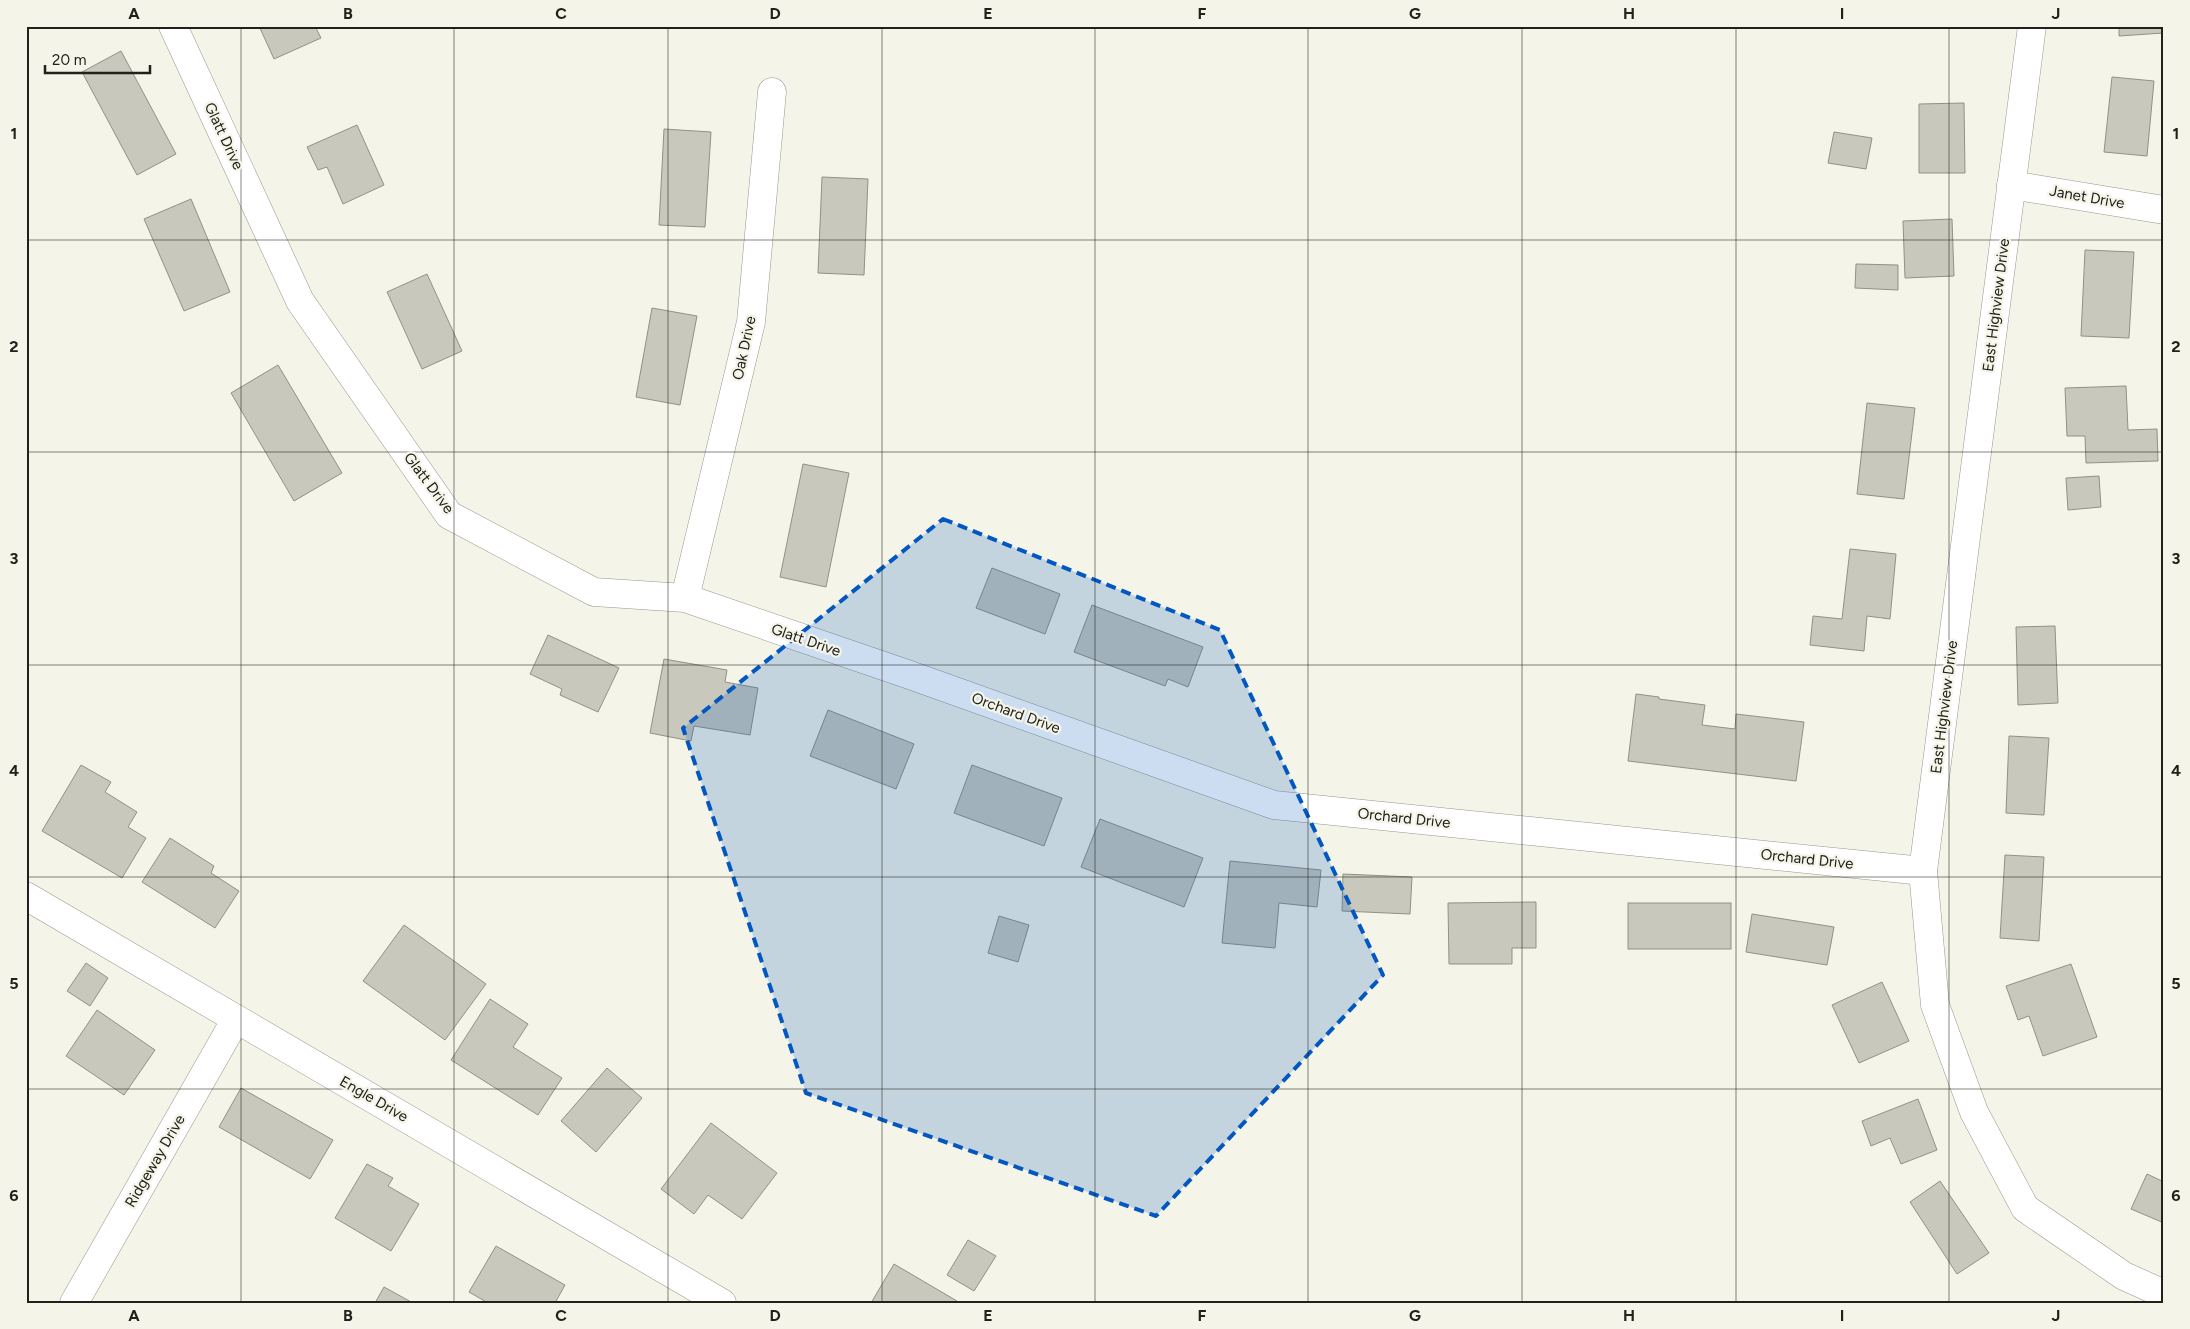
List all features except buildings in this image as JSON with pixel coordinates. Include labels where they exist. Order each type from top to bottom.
[{"type":"street","name":"Glatt Drive","points":[[173,26],[300,301],[449,515],[594,592],[685,598],[907,674]]},
{"type":"street","name":"East Highview Drive","points":[[2032,26],[1923,871],[1935,1005],[1974,1112],[2026,1208],[2124,1276],[2164,1294]]},
{"type":"street","name":"Oak Drive","points":[[685,598],[751,322],[772,92]]},
{"type":"street","name":"Janet Drive","points":[[2011,185],[2164,210]]},
{"type":"street","name":"Orchard Drive","points":[[907,674],[1274,805],[1923,871]]},
{"type":"street","name":"Engle Drive","points":[[26,896],[722,1303]]},
{"type":"street","name":"Ridgeway Drive","points":[[74,1303],[236,1019]]},
{"type":"highlighted area","points":[[943,519],[1220,630],[1383,975],[1156,1216],[806,1093],[683,728]]}]
